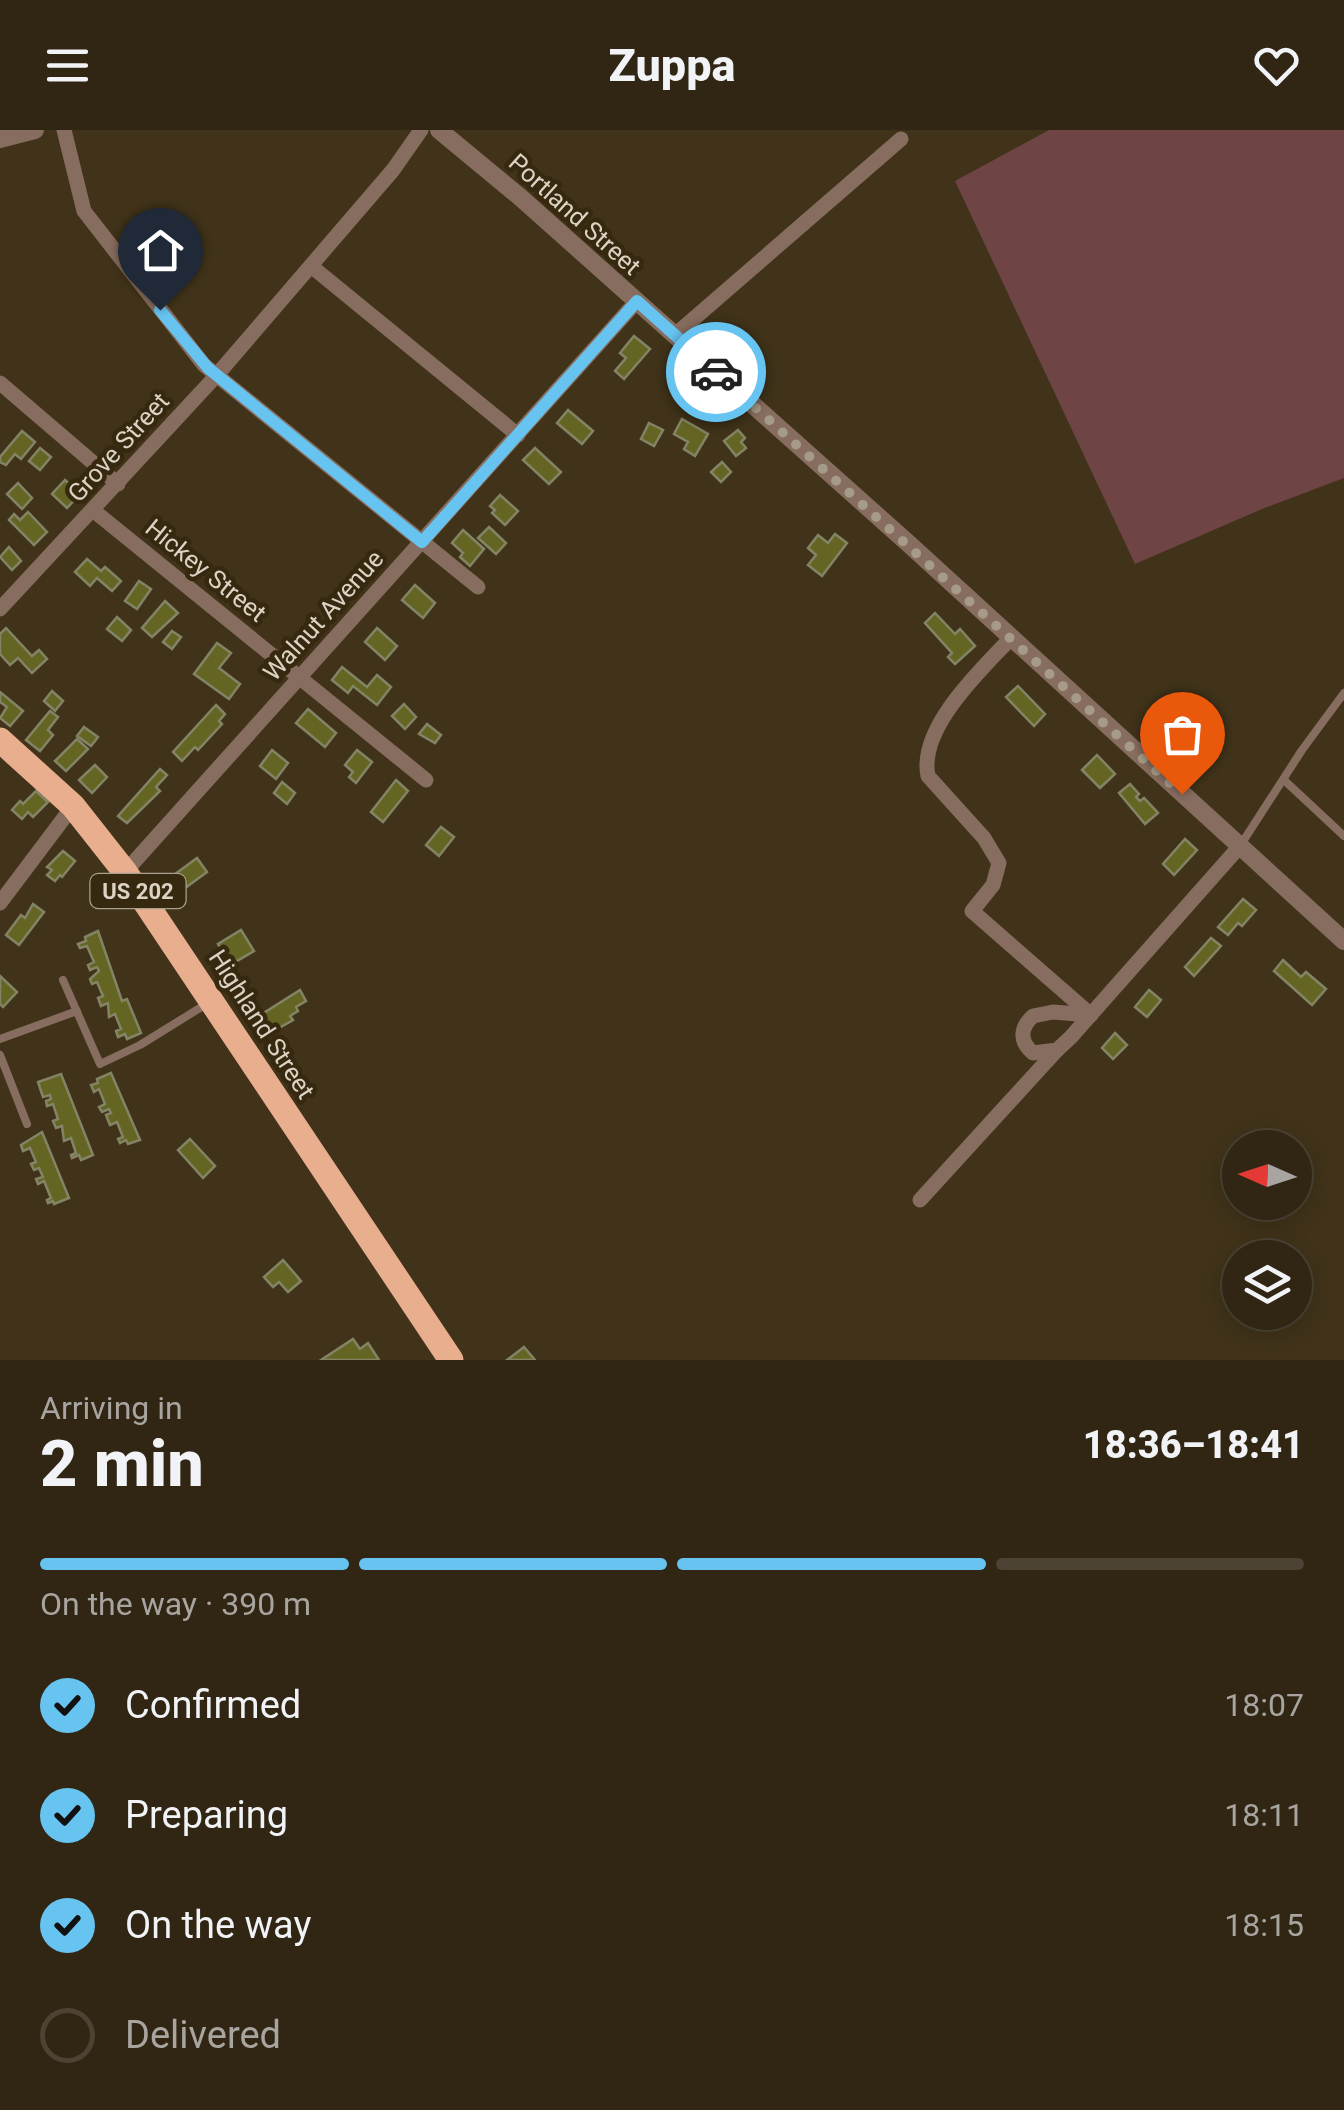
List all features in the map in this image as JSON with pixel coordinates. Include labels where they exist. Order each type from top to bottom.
[{"type":"highway","name":"Highland Street","points":[[0,740],[73,806],[125,872],[451,1360]]},
{"type":"street","points":[[0,139],[35,130]]},
{"type":"street","points":[[64,130],[84,211],[94,228],[216,376],[478,587]]},
{"type":"street","name":"Grove Street","points":[[0,609],[216,376],[393,170],[421,130]]},
{"type":"street","name":"Portland Street","points":[[439,130],[676,335],[1344,941]]},
{"type":"street","points":[[676,335],[901,140]]},
{"type":"street","points":[[312,266],[518,436]]},
{"type":"street","name":"Walnut Avenue","points":[[125,872],[637,301]]},
{"type":"street","points":[[0,383],[118,484]]},
{"type":"street","name":"Hickey Street","points":[[94,512],[426,780]]},
{"type":"street","points":[[1010,638],[952,706],[930,745],[928,776],[984,838],[999,864],[993,886],[972,911],[1090,1015]]},
{"type":"street","points":[[0,903],[73,806]]},
{"type":"street","points":[[920,1200],[1240,846]]},
{"type":"street","points":[[1058,1050],[1042,1054],[1026,1047],[1022,1040],[1026,1022],[1043,1013],[1090,1015]]},
{"type":"lane","points":[[1240,846],[1344,693]]},
{"type":"lane","points":[[1284,780],[1344,836]]},
{"type":"lane","points":[[63,980],[100,1064],[140,1045],[212,1001]]},
{"type":"lane","points":[[0,1039],[77,1011]]},
{"type":"lane","points":[[0,1055],[26,1124]]},
{"type":"shaded area","points":[[1049,130],[1344,130],[1344,478],[1135,564],[955,181]]},
{"type":"building","points":[[634,336],[650,349],[624,379],[615,371],[626,358],[620,353]]},
{"type":"building","points":[[568,410],[593,431],[582,444],[557,423]]},
{"type":"building","points":[[682,419],[708,434],[695,456],[684,449],[688,442],[674,434]]},
{"type":"building","points":[[649,423],[663,430],[654,446],[641,439]]},
{"type":"building","points":[[738,430],[745,438],[741,442],[746,448],[736,456],[724,441]]},
{"type":"building","points":[[22,431],[35,442],[21,459],[15,454],[6,465],[0,462],[0,457]]},
{"type":"building","points":[[40,448],[51,457],[40,470],[29,461]]},
{"type":"building","points":[[535,448],[561,472],[549,484],[523,460]]},
{"type":"building","points":[[722,462],[731,472],[721,482],[711,472]]},
{"type":"building","points":[[65,480],[80,494],[67,508],[52,494]]},
{"type":"building","points":[[18,483],[32,498],[22,509],[7,494]]},
{"type":"building","points":[[500,495],[518,511],[505,525],[490,506]]},
{"type":"building","points":[[28,512],[47,532],[34,545],[9,520],[14,514],[20,520]]},
{"type":"building","points":[[489,527],[506,543],[496,554],[478,538]]},
{"type":"building","points":[[463,530],[484,549],[470,566],[452,543]]},
{"type":"building","points":[[835,534],[847,543],[822,576],[808,565],[816,555],[808,548],[818,535],[828,543]]},
{"type":"building","points":[[9,547],[21,561],[12,570],[0,557]]},
{"type":"building","points":[[87,559],[101,571],[105,567],[121,581],[112,591],[97,578],[90,586],[75,572]]},
{"type":"building","points":[[139,581],[151,589],[137,609],[125,601]]},
{"type":"building","points":[[415,585],[435,603],[423,618],[402,600]]},
{"type":"building","points":[[165,601],[178,613],[152,637],[142,628]]},
{"type":"building","points":[[935,613],[955,634],[960,629],[975,646],[955,664],[948,657],[952,653],[925,623]]},
{"type":"building","points":[[117,617],[131,630],[122,641],[107,629]]},
{"type":"building","points":[[6,628],[32,656],[39,650],[47,659],[32,673],[18,658],[10,665],[0,654],[0,634]]},
{"type":"building","points":[[377,628],[397,646],[385,660],[365,642]]},
{"type":"building","points":[[172,631],[181,637],[172,649],[163,642]]},
{"type":"building","points":[[217,643],[231,653],[219,668],[240,684],[229,699],[194,674]]},
{"type":"building","points":[[342,667],[367,687],[377,675],[391,687],[377,705],[353,686],[348,693],[332,680]]},
{"type":"building","points":[[1018,686],[1045,714],[1034,726],[1006,697]]},
{"type":"building","points":[[52,691],[63,701],[55,711],[44,701]]},
{"type":"building","points":[[0,692],[23,711],[10,726],[0,718],[7,707],[0,702]]},
{"type":"building","points":[[404,704],[416,717],[405,729],[392,716]]},
{"type":"building","points":[[216,705],[225,714],[219,721],[222,724],[182,761],[173,752]]},
{"type":"building","points":[[308,709],[336,733],[325,747],[296,723]]},
{"type":"building","points":[[50,711],[58,717],[48,730],[53,735],[40,751],[26,740]]},
{"type":"building","points":[[427,724],[441,735],[435,743],[419,734]]},
{"type":"building","points":[[84,727],[98,737],[91,746],[77,736]]},
{"type":"building","points":[[77,739],[88,749],[66,771],[55,761]]},
{"type":"building","points":[[272,750],[288,763],[276,779],[260,766]]},
{"type":"building","points":[[357,750],[372,762],[356,783],[349,777],[353,772],[345,765]]},
{"type":"building","points":[[1097,755],[1115,774],[1100,788],[1082,770]]},
{"type":"building","points":[[95,765],[107,777],[92,793],[79,780]]},
{"type":"building","points":[[160,769],[167,775],[156,787],[160,791],[127,823],[118,816]]},
{"type":"building","points":[[396,780],[408,791],[383,822],[371,812]]},
{"type":"building","points":[[282,782],[295,793],[287,804],[274,793]]},
{"type":"building","points":[[1130,784],[1139,794],[1136,797],[1140,801],[1144,798],[1158,813],[1145,824],[1119,793]]},
{"type":"building","points":[[36,791],[48,802],[33,817],[28,812],[22,819],[12,810]]},
{"type":"building","points":[[441,827],[454,837],[439,856],[426,845]]},
{"type":"building","points":[[1185,839],[1197,850],[1174,875],[1163,864]]},
{"type":"building","points":[[63,851],[75,861],[55,881],[47,875],[52,870],[47,867]]},
{"type":"building","points":[[197,858],[207,872],[177,894],[167,880]]},
{"type":"building","points":[[1243,899],[1256,910],[1228,935],[1218,927]]},
{"type":"building","points":[[33,904],[44,912],[19,945],[6,935],[21,915],[25,918]]},
{"type":"building","points":[[241,930],[254,951],[230,965],[218,944]]},
{"type":"building","points":[[98,931],[122,1001],[127,999],[141,1033],[127,1039],[125,1034],[118,1037],[116,1031],[121,1029],[115,1014],[109,1017],[108,1003],[101,1006],[98,998],[103,996],[97,982],[92,984],[90,979],[99,971],[97,967],[90,970],[88,965],[94,962],[87,946],[80,948],[78,944]]},
{"type":"building","points":[[1211,938],[1221,946],[1194,976],[1185,967]]},
{"type":"building","points":[[1283,960],[1301,977],[1306,972],[1326,989],[1312,1005],[1274,971]]},
{"type":"building","points":[[0,976],[17,992],[3,1007],[0,1004]]},
{"type":"building","points":[[300,990],[306,1001],[296,1007],[298,1011],[290,1016],[293,1020],[270,1033],[259,1016]]},
{"type":"building","points":[[1149,990],[1161,1000],[1147,1017],[1135,1007]]},
{"type":"building","points":[[1115,1033],[1127,1045],[1113,1059],[1102,1048]]},
{"type":"building","points":[[111,1073],[140,1140],[128,1144],[126,1140],[120,1143],[118,1139],[123,1137],[117,1122],[110,1125],[106,1115],[111,1113],[109,1109],[102,1112],[99,1107],[105,1104],[99,1089],[94,1092],[91,1085]]},
{"type":"building","points":[[61,1074],[93,1155],[81,1160],[79,1155],[72,1158],[76,1153],[71,1138],[64,1141],[62,1126],[56,1128],[53,1121],[58,1119],[53,1104],[47,1106],[46,1101],[51,1099],[50,1095],[43,1097],[38,1082]]},
{"type":"building","points":[[42,1132],[69,1198],[54,1204],[48,1203],[51,1198],[44,1181],[38,1184],[36,1179],[43,1177],[39,1168],[34,1170],[31,1164],[36,1162],[30,1148],[23,1151],[21,1145]]},
{"type":"building","points":[[190,1139],[215,1166],[203,1178],[178,1150]]},
{"type":"building","points":[[283,1260],[301,1281],[288,1292],[279,1282],[273,1287],[264,1277]]},
{"type":"building","points":[[353,1339],[360,1349],[368,1343],[379,1360],[321,1360]]},
{"type":"building","points":[[524,1347],[535,1360],[507,1360]]},
{"type":"way so far","points":[[716,372],[1182,794]]},
{"type":"route","points":[[160,310],[208,368],[422,542],[637,301],[716,372]]}]
